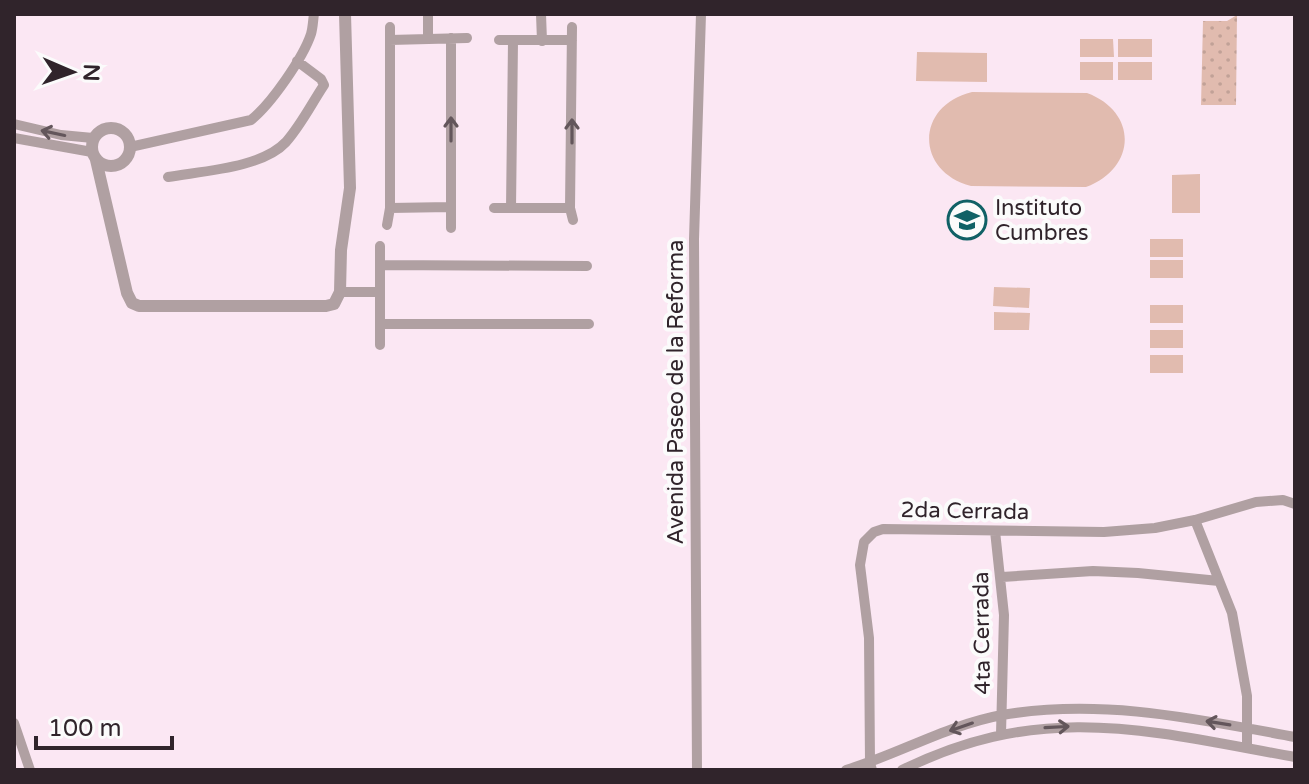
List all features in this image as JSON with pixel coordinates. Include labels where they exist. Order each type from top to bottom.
[{"type":"street","points":[[130,147],[251,120],[260,113],[297,61],[311,34],[314,14]]},
{"type":"street","points":[[14,138],[94,156],[112,167],[128,157],[128,138],[121,130],[111,127],[100,130],[93,138],[94,156],[132,303],[139,306],[334,304],[340,292],[341,250],[350,188],[345,14]]},
{"type":"street","points":[[428,14],[428,39]]},
{"type":"street","points":[[541,14],[542,41]]},
{"type":"street","name":"Avenida Paseo de la Reforma","points":[[697,770],[694,239],[701,14]]},
{"type":"street","points":[[387,225],[390,208],[390,27]]},
{"type":"street","points":[[494,208],[572,214],[572,27]]},
{"type":"street","points":[[451,38],[451,228]]},
{"type":"street","points":[[390,40],[467,38]]},
{"type":"street","points":[[499,40],[572,40]]},
{"type":"street","points":[[511,208],[513,41]]},
{"type":"street","points":[[168,177],[258,160],[287,141],[324,85],[321,79],[297,61]]},
{"type":"street","points":[[14,124],[61,135],[93,138]]},
{"type":"street","points":[[107,199],[112,167]]},
{"type":"street","points":[[390,208],[450,207]]},
{"type":"street","points":[[380,246],[380,345]]},
{"type":"street","points":[[380,265],[587,266]]},
{"type":"street","points":[[340,292],[380,292]]},
{"type":"street","points":[[380,324],[589,324]]},
{"type":"street","name":"2da Cerrada","points":[[871,766],[870,650],[860,565],[864,542],[874,532],[883,529],[1104,532],[1155,528],[1256,502],[1283,500],[1295,504]]},
{"type":"street","points":[[1195,520],[1232,613],[1241,656],[1247,748]]},
{"type":"street","name":"4ta Cerrada","points":[[995,531],[1002,577],[1001,734]]},
{"type":"street","points":[[1002,577],[1093,571],[1219,581]]},
{"type":"street","points":[[846,770],[871,766],[950,730],[1002,715],[1072,708],[1123,708],[1295,737]]},
{"type":"street","points":[[14,723],[30,770]]},
{"type":"street","points":[[902,770],[936,753],[1034,728],[1112,726],[1295,757]]},
{"type":"shaded area","points":[[1237,15],[1236,105],[1201,105],[1203,21],[1227,21]]},
{"type":"shaded area","points":[[1080,39],[1113,39],[1114,57],[1080,57]]},
{"type":"shaded area","points":[[1118,39],[1152,39],[1152,57],[1118,57]]},
{"type":"shaded area","points":[[917,52],[987,53],[987,82],[916,81]]},
{"type":"shaded area","points":[[1080,62],[1113,62],[1113,80],[1080,80]]},
{"type":"shaded area","points":[[1118,62],[1152,62],[1152,80],[1118,80]]},
{"type":"shaded area","points":[[972,92],[1087,93],[1116,113],[1123,126],[1125,140],[1122,154],[1115,167],[1103,178],[1086,187],[971,186],[953,178],[940,167],[929,139],[932,124],[940,110],[953,99]]},
{"type":"shaded area","points":[[1200,174],[1200,213],[1172,213],[1172,175]]},
{"type":"shaded area","points":[[1150,239],[1183,239],[1183,257],[1150,257]]},
{"type":"shaded area","points":[[1150,260],[1183,260],[1183,278],[1150,278]]},
{"type":"shaded area","points":[[994,287],[1030,288],[1029,308],[993,306]]},
{"type":"shaded area","points":[[1150,305],[1183,305],[1183,323],[1150,323]]},
{"type":"shaded area","points":[[994,312],[1030,313],[1029,330],[994,330]]},
{"type":"shaded area","points":[[1150,330],[1183,330],[1183,348],[1150,348]]},
{"type":"shaded area","points":[[1150,355],[1183,355],[1183,373],[1150,373]]},
{"type":"place","name":"Instituto Cumbres","points":[[967,220]]}]
